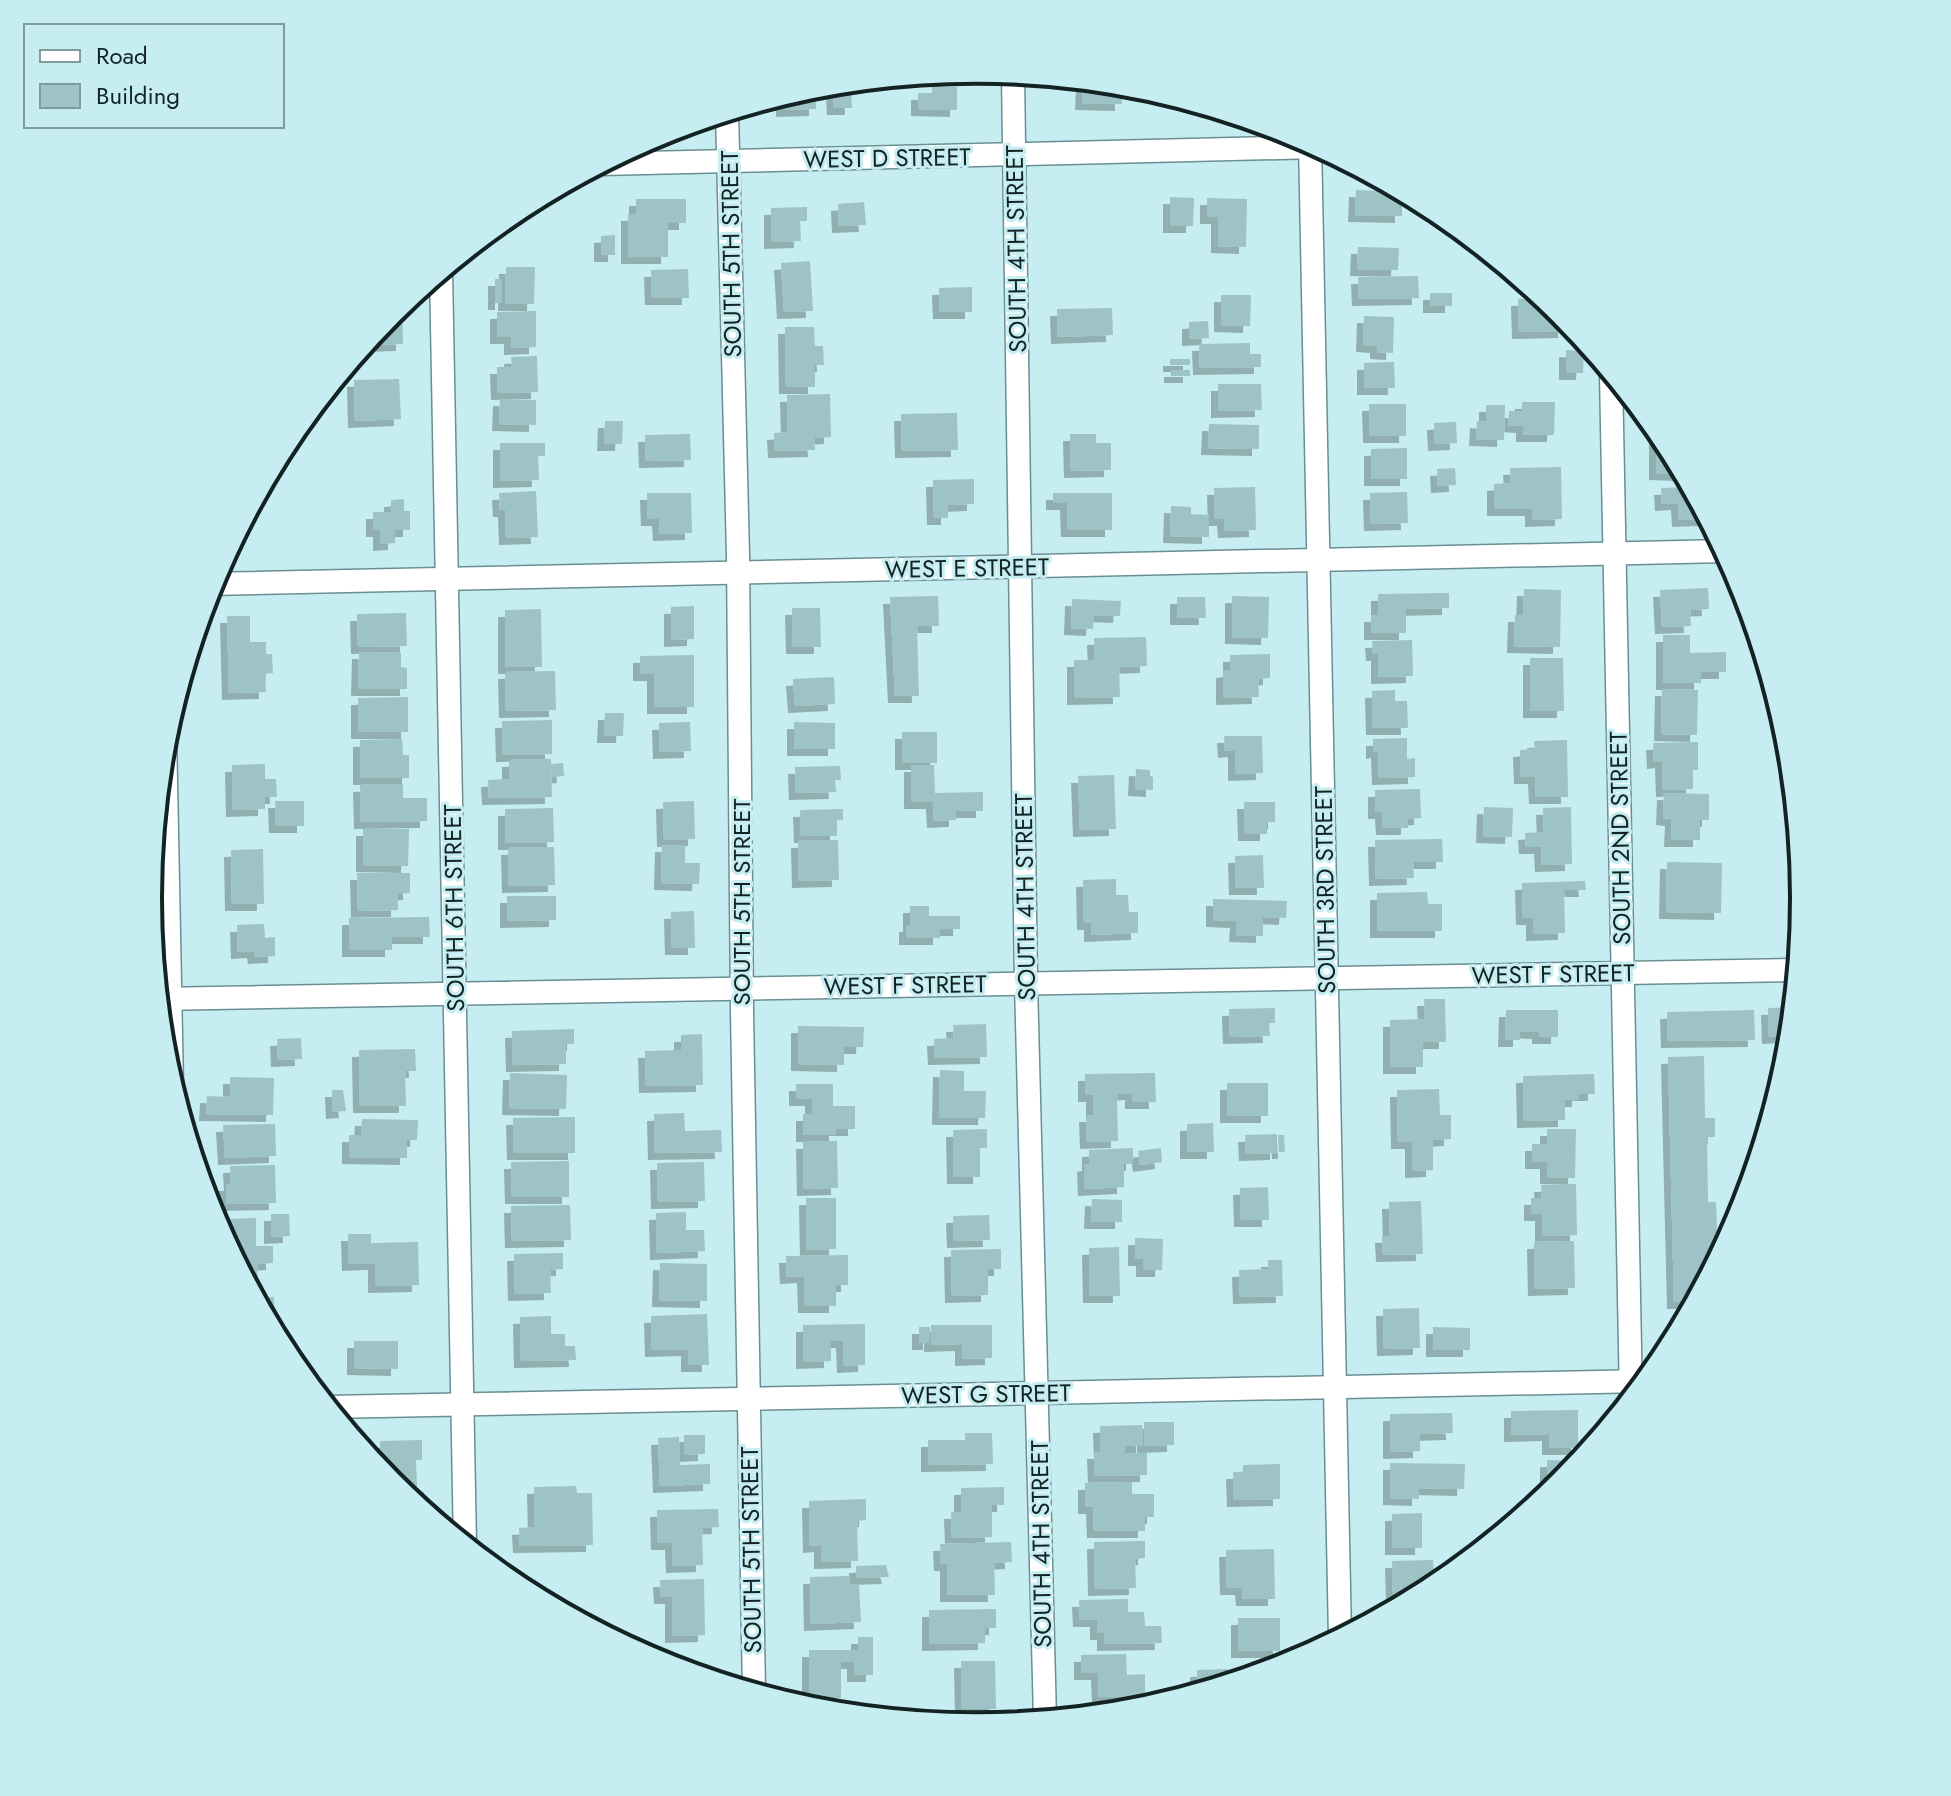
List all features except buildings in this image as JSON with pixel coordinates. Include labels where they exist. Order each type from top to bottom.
[{"type":"street","name":"SOUTH 4TH STREET","points":[[1013,85],[1026,983],[1045,1709]]},
{"type":"street","name":"SOUTH 5TH STREET","points":[[727,123],[739,572],[742,988],[754,1681]]},
{"type":"street","name":"WEST D STREET","points":[[625,163],[1287,146]]},
{"type":"street","name":"SOUTH 3RD STREET","points":[[1313,158],[1317,560],[1340,1626]]},
{"type":"street","name":"SOUTH 6TH STREET","points":[[441,284],[465,1531]]},
{"type":"street","name":"SOUTH 2ND STREET","points":[[1611,390],[1622,973],[1635,1375]]},
{"type":"street","name":"WEST E STREET","points":[[224,584],[1712,551]]},
{"type":"street","points":[[164,963],[165,828]]},
{"type":"street","name":"WEST F STREET","points":[[168,999],[1786,970]]},
{"type":"street","name":"WEST G STREET","points":[[341,1407],[1334,1387],[1626,1387]]}]
